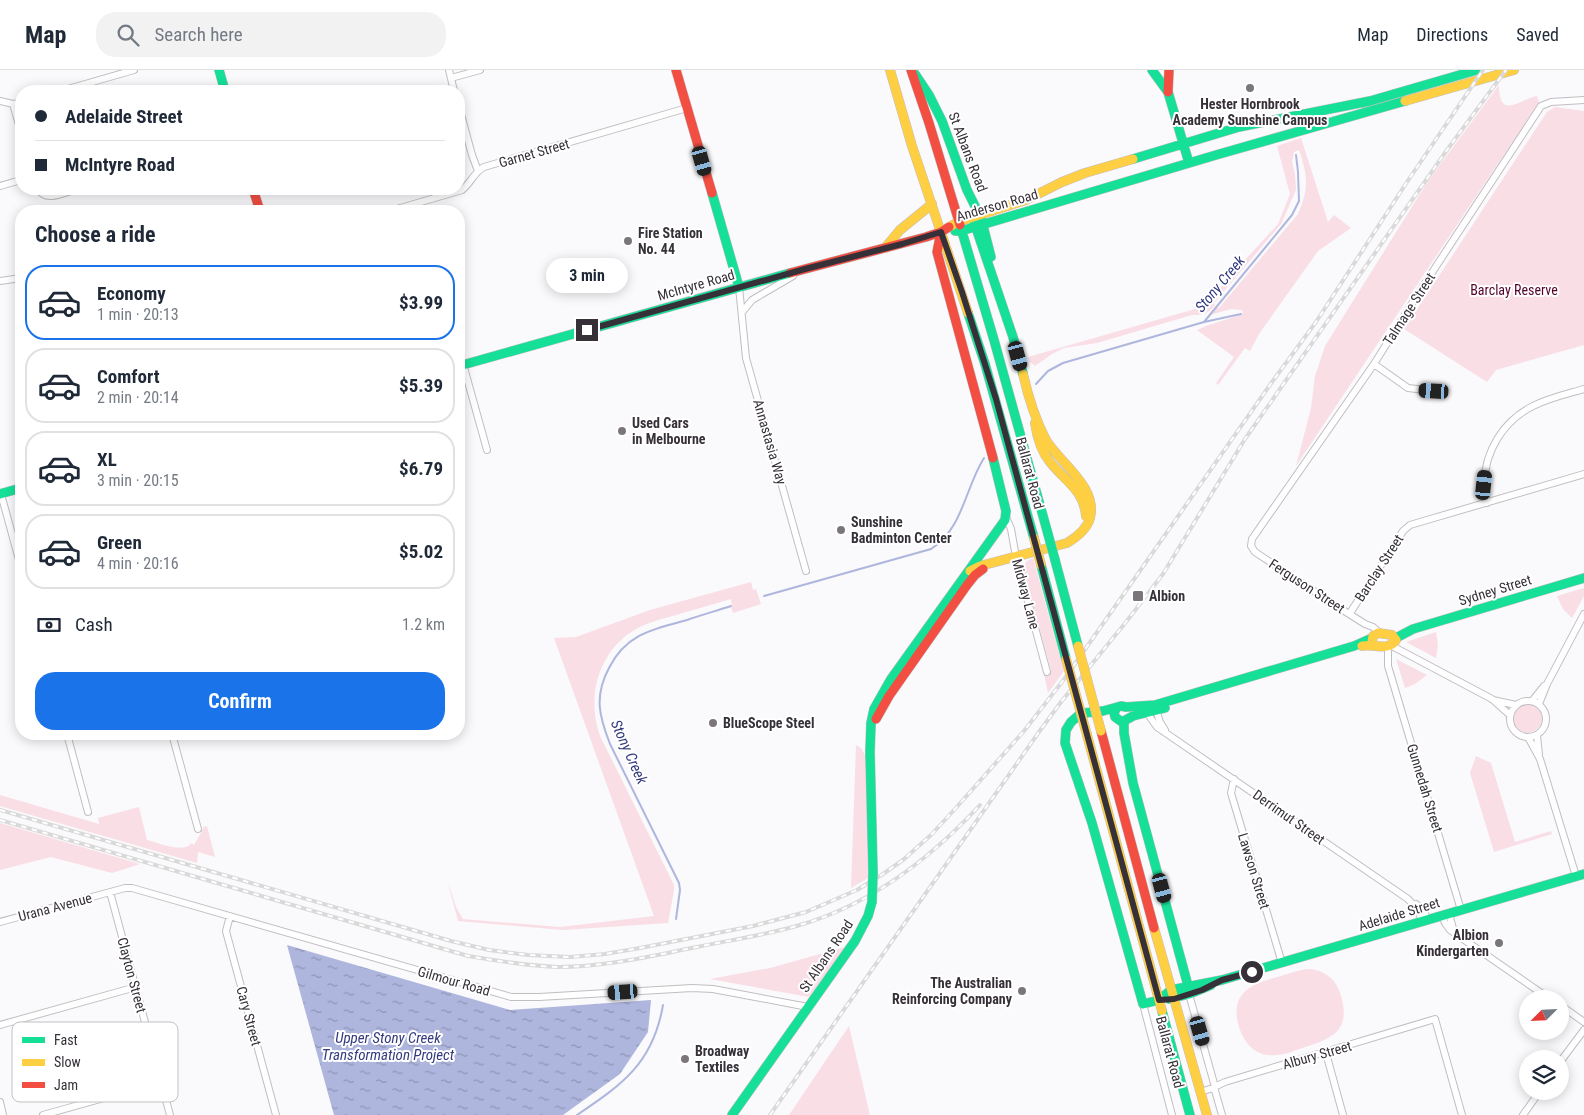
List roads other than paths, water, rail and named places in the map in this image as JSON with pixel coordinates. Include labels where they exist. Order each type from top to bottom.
[{"type":"main road","points":[[219,70],[223,85]]},
{"type":"main road","points":[[676,70],[739,287]]},
{"type":"main road","name":"Ballarat Road","points":[[890,70],[912,146],[996,399],[1190,1115]]},
{"type":"main road","name":"Ballarat Road","points":[[912,70],[986,311],[1207,1115]]},
{"type":"main road","name":"St Albans Road","points":[[912,70],[929,94],[939,114],[978,221],[1034,415],[1048,447],[1086,489],[1092,506],[1089,522],[1070,541],[976,568],[968,573]]},
{"type":"main road","points":[[1152,70],[1168,92],[1189,164]]},
{"type":"main road","name":"Anderson Road","points":[[978,221],[1085,173],[1183,143],[1239,127],[1370,101],[1476,70]]},
{"type":"main road","name":"Anderson Road","points":[[941,232],[1189,164],[1514,70]]},
{"type":"main road","points":[[1168,92],[1171,72]]},
{"type":"main road","points":[[884,248],[900,230],[932,204]]},
{"type":"main road","points":[[941,232],[937,252],[1004,497],[1006,517]]},
{"type":"main road","name":"McIntyre Road","points":[[465,364],[941,232]]},
{"type":"main road","points":[[986,311],[1002,306]]},
{"type":"main road","points":[[1,491],[15,489]]},
{"type":"main road","name":"St Albans Road","points":[[732,1115],[855,941],[868,916],[872,902],[873,873],[871,730],[874,709],[939,618],[1006,517]]},
{"type":"main road","name":"St Albans Road","points":[[939,618],[971,579],[993,563]]},
{"type":"main road","name":"Sydney Street","points":[[1126,720],[1194,694],[1354,646],[1384,641],[1413,629],[1584,578]]},
{"type":"main road","points":[[1126,720],[1119,722],[1114,717],[1116,708],[1121,706],[1129,711],[1124,733],[1133,783],[1189,990]]},
{"type":"main road","name":"Ballarat Road","points":[[1116,708],[1078,715],[1066,730],[1065,743],[1092,823],[1143,1004]]},
{"type":"main road","name":"Sydney Street","points":[[1126,708],[1153,710]]},
{"type":"main road","name":"Adelaide Street","points":[[1143,1004],[1580,875]]},
{"type":"street","points":[[82,85],[134,70]]},
{"type":"street","points":[[449,70],[453,85]]},
{"type":"street","points":[[451,78],[480,70]]},
{"type":"street","name":"Talmage Street","points":[[1251,546],[1254,535],[1374,364],[1541,106],[1551,102],[1584,100]]},
{"type":"street","points":[[0,101],[13,104],[15,111]]},
{"type":"street","name":"Garnet Street","points":[[465,187],[478,171],[493,164],[687,108]]},
{"type":"street","points":[[465,127],[478,171]]},
{"type":"street","points":[[0,186],[15,182]]},
{"type":"street","points":[[43,195],[50,197],[57,195]]},
{"type":"street","name":"Garnet Street","points":[[411,205],[445,195]]},
{"type":"street","points":[[742,313],[747,304],[752,300],[805,269]]},
{"type":"street","points":[[0,281],[15,279]]},
{"type":"street","name":"Annastasia Way","points":[[739,287],[746,358],[806,571]]},
{"type":"street","points":[[1374,364],[1408,388],[1434,391]]},
{"type":"street","points":[[465,378],[487,450]]},
{"type":"street","points":[[1487,503],[1484,485],[1486,465],[1493,443],[1511,420],[1532,406],[1584,389]]},
{"type":"street","name":"Barclay Street","points":[[1350,613],[1403,531],[1410,525],[1584,474]]},
{"type":"street","points":[[1,491],[15,544]]},
{"type":"street","name":"Midway Lane","points":[[1006,517],[1011,530],[1016,557],[1047,672]]},
{"type":"street","name":"Ferguson Street","points":[[1251,546],[1255,552],[1350,613],[1384,641],[1492,699]]},
{"type":"street","points":[[1539,704],[1546,684],[1584,614]]},
{"type":"street","name":"Gunnedah Street","points":[[1384,641],[1388,666],[1461,910]]},
{"type":"street","points":[[1532,701],[1546,684]]},
{"type":"street","points":[[1492,699],[1516,705]]},
{"type":"street","points":[[1492,699],[1510,715]]},
{"type":"street","points":[[1532,701],[1544,709],[1547,720],[1545,727],[1537,735],[1521,736],[1513,729],[1510,715],[1516,705],[1532,701]]},
{"type":"street","name":"Derrimut Street","points":[[1153,710],[1165,731],[1412,903],[1419,905],[1424,911],[1425,920]]},
{"type":"street","points":[[1537,735],[1540,759]]},
{"type":"street","points":[[1528,737],[1540,759],[1580,875]]},
{"type":"street","points":[[69,740],[88,812]]},
{"type":"street","points":[[174,740],[198,829]]},
{"type":"street","name":"Lawson Street","points":[[1234,779],[1231,793],[1282,963]]},
{"type":"street","name":"Gilmour Road","points":[[110,892],[132,888],[511,997],[692,988],[718,990],[808,1007]]},
{"type":"street","name":"Urana Avenue","points":[[0,922],[110,892]]},
{"type":"street","name":"Clayton Street","points":[[110,892],[145,1022]]},
{"type":"street","points":[[1445,914],[1454,932],[1537,990]]},
{"type":"street","name":"Cary Street","points":[[230,916],[226,931],[276,1115]]},
{"type":"street","points":[[0,1025],[136,987]]},
{"type":"street","points":[[1189,990],[1222,1115]]},
{"type":"street","name":"Ballarat Road","points":[[1143,1004],[1172,1115]]},
{"type":"street","points":[[1569,1012],[1584,1023],[1577,1038]]},
{"type":"street","name":"Albury Street","points":[[1200,1092],[1226,1082],[1435,1020],[1462,1115]]},
{"type":"street","points":[[1568,1050],[1584,1030]]},
{"type":"street","points":[[1326,1053],[1342,1115]]},
{"type":"street","points":[[1523,1115],[1534,1100]]},
{"type":"street","points":[[0,1102],[4,1115]]},
{"type":"street","points":[[43,1115],[89,1102]]},
{"type":"street","name":"Clayton Street","points":[[166,1102],[170,1115]]},
{"type":"water","name":"Upper Stony Creek Transformation Project","points":[[287,945],[510,1010],[651,1000],[648,1032],[620,1074],[563,1115],[334,1115]]},
{"type":"waterway","name":"Stony Creek","points":[[1036,384],[1048,371],[1063,363],[1204,322],[1292,215],[1299,201],[1296,155]]},
{"type":"waterway","points":[[1204,322],[1241,314]]},
{"type":"waterway","name":"Stony Creek","points":[[764,596],[931,549],[942,541],[957,519],[984,458]]},
{"type":"waterway","name":"Stony Creek","points":[[676,919],[680,890],[679,883],[610,744],[601,715],[601,688],[604,678],[616,657],[632,640],[652,630],[731,606]]},
{"type":"waterway","name":"Stony Creek","points":[[577,1115],[622,1082],[634,1070],[652,1042],[663,1005]]},
{"type":"railway","points":[[0,810],[451,941],[489,950],[528,955],[570,957],[605,954],[753,926],[806,912],[857,890],[903,860],[931,835],[1024,731],[1065,678],[1316,322],[1483,70]]},
{"type":"railway","points":[[770,1115],[1039,732],[1163,574],[1245,439],[1447,150],[1506,70]]},
{"type":"railway","points":[[0,820],[468,956],[524,964],[576,967],[645,957],[774,932],[826,916],[851,905],[898,877],[941,844],[980,805]]},
{"type":"place","name":"Hester Hornbrook Academy Sunshine Campus","points":[[1250,88]]},
{"type":"place","name":"Fire Station No. 44","points":[[628,241]]},
{"type":"place","name":"Used Cars in Melbourne","points":[[622,431]]},
{"type":"place","name":"Sunshine Badminton Center","points":[[841,530]]},
{"type":"place","name":"Albion","points":[[1138,596]]},
{"type":"place","name":"BlueScope Steel","points":[[713,723]]},
{"type":"place","name":"Albion Kindergarten","points":[[1499,943]]},
{"type":"place","name":"The Australian Reinforcing Company","points":[[1022,991]]},
{"type":"place","name":"Broadway Textiles","points":[[685,1059]]},
{"type":"park label","name":"Barclay Reserve","points":[[1514,290]]}]
